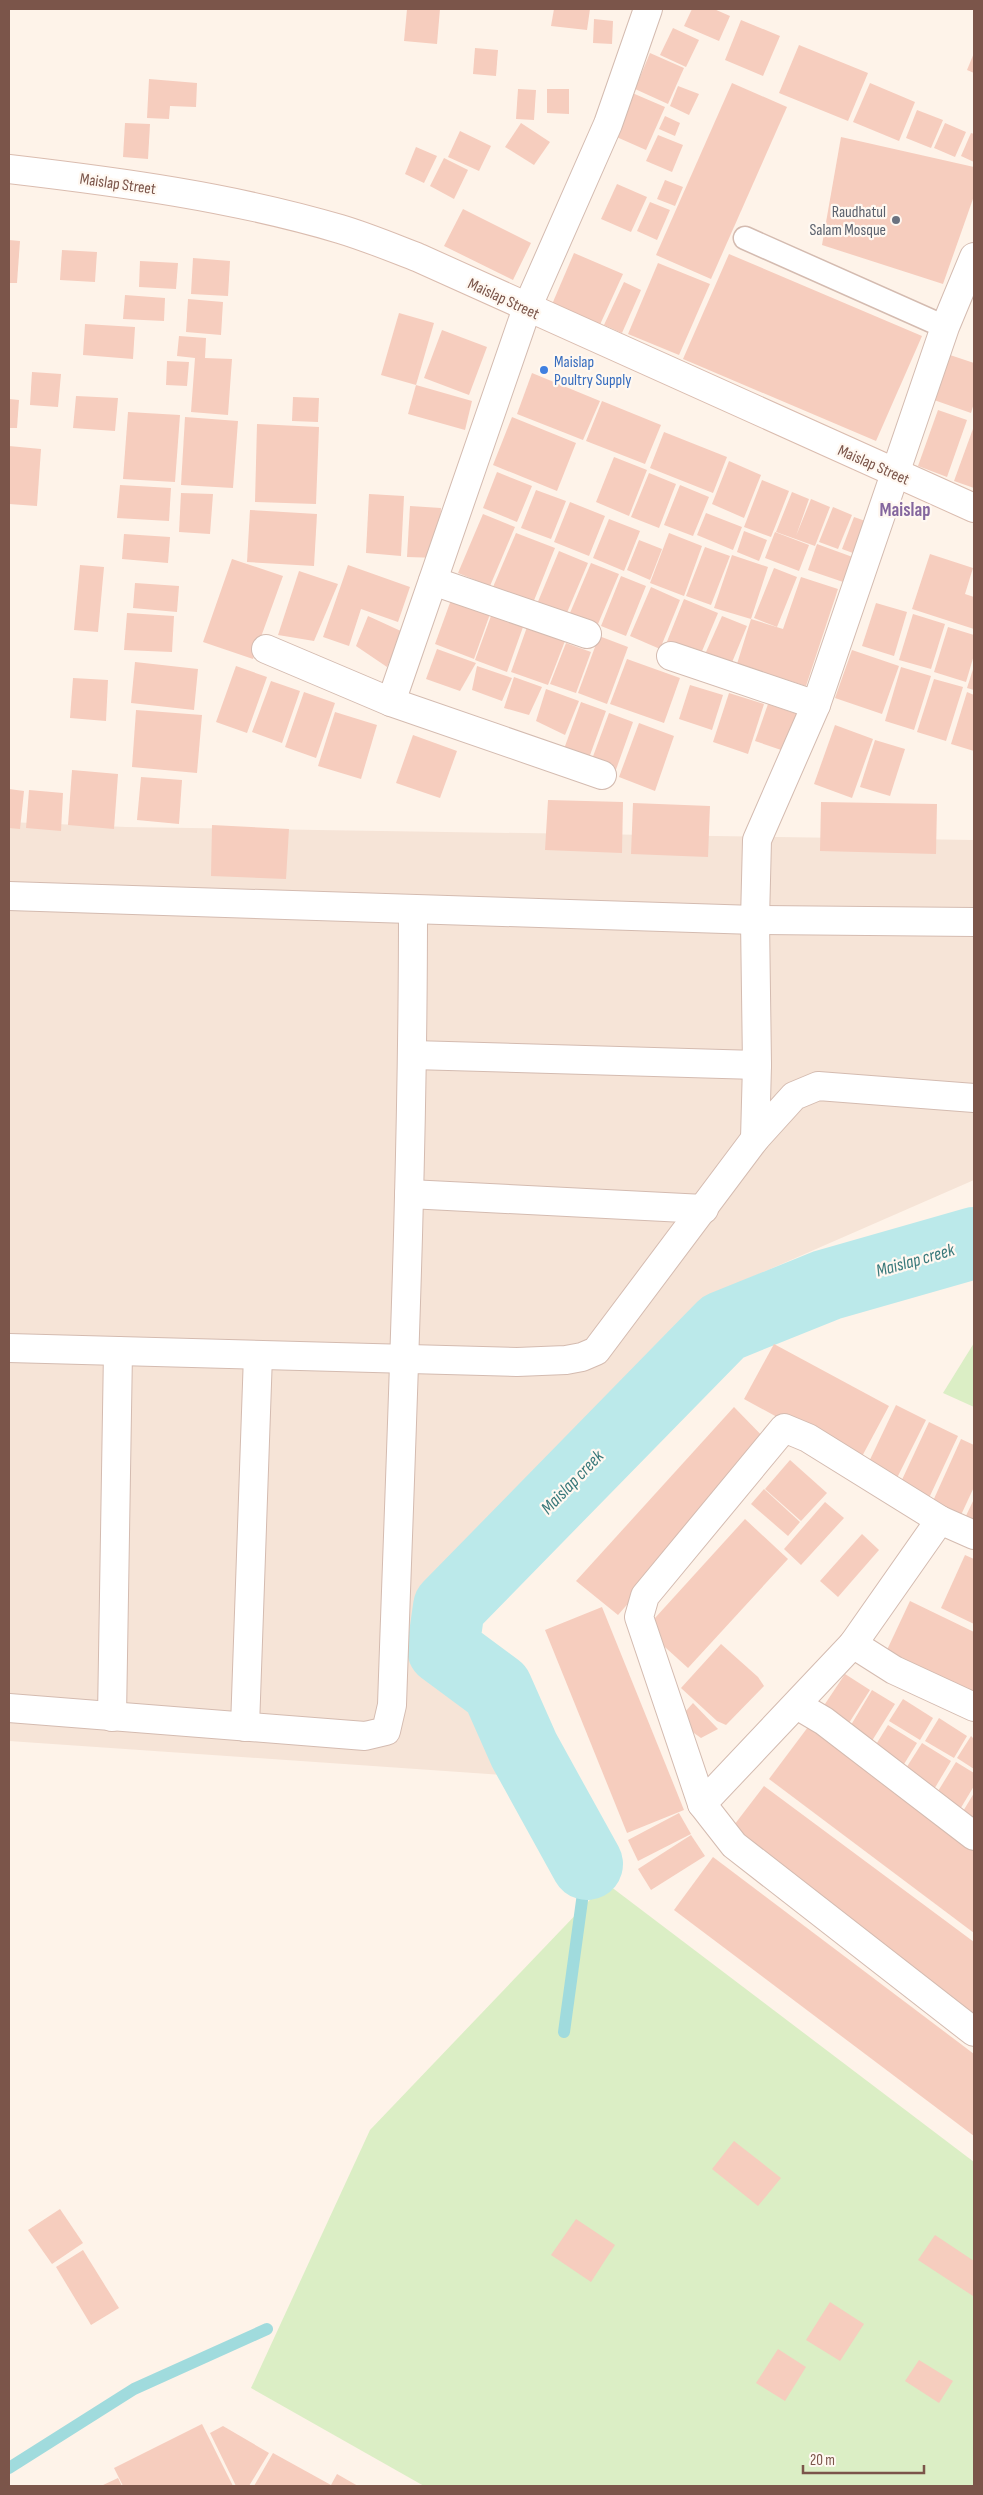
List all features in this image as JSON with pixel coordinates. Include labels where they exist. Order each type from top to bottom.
[{"type":"street","points":[[391,702],[526,308],[608,124],[648,9]]},
{"type":"street","name":"Maislap Street","points":[[9,169],[191,194],[286,215],[342,230],[418,258],[974,508]]},
{"type":"street","points":[[755,1140],[757,1065],[755,920],[758,840],[816,705],[945,327],[974,256]]},
{"type":"street","points":[[433,581],[587,634]]},
{"type":"street","points":[[266,649],[391,702],[602,775]]},
{"type":"street","points":[[671,656],[816,705]]},
{"type":"street","points":[[9,896],[755,920],[974,922]]},
{"type":"street","points":[[9,1708],[365,1736],[386,1731],[392,1705],[404,1359],[413,1054],[413,910]]},
{"type":"street","points":[[413,1054],[757,1065]]},
{"type":"street","points":[[9,1348],[517,1362],[582,1357],[596,1351],[755,1140],[794,1096],[818,1086],[974,1098]]},
{"type":"street","points":[[408,1194],[704,1209]]},
{"type":"street","points":[[112,1717],[118,1351]]},
{"type":"street","points":[[245,1727],[258,1355]]},
{"type":"street","points":[[974,1535],[940,1520],[808,1438],[784,1428],[645,1596],[639,1617],[702,1804],[734,1845],[974,2032]]},
{"type":"street","points":[[702,1804],[853,1644],[940,1520]]},
{"type":"street","points":[[853,1644],[894,1670],[974,1707]]},
{"type":"street","points":[[797,1705],[824,1722],[974,1836]]},
{"type":"lane","points":[[745,238],[945,327]]},
{"type":"shaded area","points":[[9,822],[126,827],[974,840],[974,1180],[720,1291],[426,1608],[519,1776],[9,1741]]},
{"type":"green space","points":[[974,1343],[974,1407],[943,1393]]},
{"type":"green space","points":[[606,1883],[974,2162],[974,2486],[424,2486],[251,2388],[370,2130]]},
{"type":"building","points":[[407,9],[440,9],[437,44],[404,41]]},
{"type":"building","points":[[554,9],[590,9],[587,30],[551,26]]},
{"type":"building","points":[[692,9],[714,9],[730,16],[719,41],[684,26]]},
{"type":"building","points":[[594,19],[613,21],[612,44],[593,43]]},
{"type":"building","points":[[741,20],[780,36],[763,76],[725,60]]},
{"type":"building","points":[[673,28],[699,40],[686,67],[660,55]]},
{"type":"building","points":[[799,45],[868,73],[848,121],[779,93]]},
{"type":"building","points":[[475,48],[498,50],[496,76],[473,74]]},
{"type":"building","points":[[650,53],[684,68],[668,104],[635,89]]},
{"type":"building","points":[[974,53],[974,73],[967,70]]},
{"type":"building","points":[[149,79],[197,83],[196,107],[170,106],[169,119],[147,118]]},
{"type":"building","points":[[732,83],[787,107],[711,279],[656,255]]},
{"type":"building","points":[[870,83],[915,102],[899,141],[853,122]]},
{"type":"building","points":[[678,86],[699,94],[689,115],[670,106]]},
{"type":"building","points":[[518,89],[536,90],[534,120],[516,119]]},
{"type":"building","points":[[547,89],[569,89],[569,114],[547,113]]},
{"type":"building","points":[[630,92],[665,107],[646,150],[612,135]]},
{"type":"building","points":[[917,110],[943,120],[931,148],[906,138]]},
{"type":"building","points":[[665,116],[680,123],[675,136],[659,129]]},
{"type":"building","points":[[125,123],[150,124],[148,159],[123,157]]},
{"type":"building","points":[[521,123],[550,142],[534,165],[505,147]]},
{"type":"building","points":[[945,123],[966,132],[955,157],[934,148]]},
{"type":"building","points":[[460,131],[491,146],[479,171],[448,157]]},
{"type":"building","points":[[971,133],[974,134],[974,162],[961,156]]},
{"type":"building","points":[[658,135],[683,145],[672,172],[646,161]]},
{"type":"building","name":"Raudhatul Salam Mosque","points":[[841,137],[974,167],[974,196],[943,284],[822,245]]},
{"type":"building","points":[[416,147],[437,156],[424,183],[405,174]]},
{"type":"building","points":[[444,158],[468,170],[454,199],[430,186]]},
{"type":"building","points":[[665,180],[683,187],[675,206],[657,199]]},
{"type":"building","points":[[617,184],[647,197],[631,232],[601,219]]},
{"type":"building","points":[[650,202],[670,210],[657,240],[637,231]]},
{"type":"building","points":[[463,209],[531,243],[513,280],[444,246]]},
{"type":"building","points":[[9,240],[20,241],[17,283],[9,283]]},
{"type":"building","points":[[62,250],[97,252],[95,282],[60,280]]},
{"type":"building","points":[[574,253],[623,274],[598,329],[550,309]]},
{"type":"building","points":[[729,254],[922,336],[876,441],[683,359]]},
{"type":"building","points":[[193,258],[230,261],[228,296],[191,294]]},
{"type":"building","points":[[140,261],[178,263],[176,289],[139,287]]},
{"type":"building","points":[[658,263],[710,284],[679,355],[628,334]]},
{"type":"building","points":[[624,282],[641,290],[622,333],[604,325]]},
{"type":"building","points":[[125,295],[165,298],[164,321],[123,319]]},
{"type":"building","points":[[188,299],[223,302],[221,335],[186,332]]},
{"type":"building","points":[[399,313],[434,323],[416,385],[381,375]]},
{"type":"building","points":[[85,324],[135,327],[133,359],[83,355]]},
{"type":"building","points":[[442,330],[487,347],[469,395],[424,378]]},
{"type":"building","points":[[179,336],[206,338],[205,358],[232,359],[228,415],[191,412],[195,358],[177,356]]},
{"type":"building","points":[[950,355],[974,363],[974,403],[971,413],[934,400]]},
{"type":"building","points":[[167,361],[189,362],[187,386],[166,385]]},
{"type":"building","points":[[32,372],[61,374],[58,407],[30,405]]},
{"type":"building","points":[[532,373],[600,401],[583,440],[517,414]]},
{"type":"building","points":[[416,385],[472,401],[465,430],[408,414]]},
{"type":"building","points":[[76,396],[118,398],[115,431],[73,428]]},
{"type":"building","points":[[293,397],[319,398],[318,422],[292,421]]},
{"type":"building","points":[[9,399],[19,400],[17,428],[9,428]]},
{"type":"building","points":[[602,401],[661,425],[645,464],[586,441]]},
{"type":"building","points":[[938,410],[967,420],[947,477],[918,466]]},
{"type":"building","points":[[128,412],[180,415],[175,482],[123,479]]},
{"type":"building","points":[[185,417],[238,421],[233,488],[181,485]]},
{"type":"building","points":[[512,417],[576,443],[557,491],[493,465]]},
{"type":"building","points":[[257,424],[319,427],[316,504],[255,502]]},
{"type":"building","points":[[974,426],[974,488],[954,481]]},
{"type":"building","points":[[664,432],[727,457],[713,493],[650,468]]},
{"type":"building","points":[[9,446],[41,449],[37,506],[9,504]]},
{"type":"building","points":[[614,457],[647,470],[629,516],[596,502]]},
{"type":"building","points":[[729,461],[761,475],[744,518],[712,504]]},
{"type":"building","points":[[497,472],[532,486],[517,522],[483,508]]},
{"type":"building","points":[[649,473],[676,484],[659,528],[631,517]]},
{"type":"building","points":[[762,480],[789,491],[771,537],[744,527]]},
{"type":"building","points":[[120,485],[171,488],[169,521],[117,518]]},
{"type":"building","points":[[680,485],[709,497],[693,536],[664,525]]},
{"type":"building","points":[[536,490],[566,501],[551,539],[521,528]]},
{"type":"building","points":[[792,492],[809,499],[796,536],[811,499],[830,507],[815,546],[776,532]]},
{"type":"building","points":[[181,493],[213,494],[210,534],[179,532]]},
{"type":"building","points":[[369,494],[404,496],[401,556],[366,553]]},
{"type":"building","points":[[570,502],[605,516],[589,556],[554,542]]},
{"type":"building","points":[[410,506],[441,508],[438,558],[407,557]]},
{"type":"building","points":[[833,507],[852,515],[838,549],[819,542]]},
{"type":"building","points":[[250,510],[317,514],[314,566],[247,562]]},
{"type":"building","points":[[706,513],[742,527],[733,550],[697,535]]},
{"type":"building","points":[[483,514],[515,527],[490,586],[458,573]]},
{"type":"building","points":[[854,517],[874,524],[861,556],[842,549]]},
{"type":"building","points":[[609,519],[640,531],[624,571],[593,558]]},
{"type":"building","points":[[744,531],[767,540],[759,561],[737,552]]},
{"type":"building","points":[[775,532],[809,545],[799,571],[765,558]]},
{"type":"building","points":[[516,533],[555,548],[533,603],[493,587]]},
{"type":"building","points":[[669,533],[702,546],[684,596],[650,583]]},
{"type":"building","points":[[124,534],[170,537],[168,563],[122,559]]},
{"type":"building","points":[[639,540],[662,549],[650,580],[627,570]]},
{"type":"building","points":[[817,544],[858,559],[849,584],[808,570]]},
{"type":"building","points":[[705,547],[730,556],[711,605],[686,596]]},
{"type":"building","points":[[559,551],[588,563],[566,615],[537,604]]},
{"type":"building","points":[[930,554],[973,568],[965,594],[974,597],[974,629],[912,609]]},
{"type":"building","points":[[732,555],[768,567],[751,619],[714,608]]},
{"type":"building","points":[[232,559],[283,576],[253,659],[203,642]]},
{"type":"building","points":[[591,563],[619,574],[598,624],[570,613]]},
{"type":"building","points":[[80,565],[104,567],[98,632],[74,630]]},
{"type":"building","points":[[348,565],[410,587],[398,622],[361,609],[349,646],[323,637]]},
{"type":"building","points":[[774,568],[797,577],[777,627],[754,618]]},
{"type":"building","points":[[299,571],[338,584],[314,641],[278,635]]},
{"type":"building","points":[[621,576],[646,586],[626,636],[601,626]]},
{"type":"building","points":[[801,577],[838,589],[806,686],[737,664],[751,619],[783,629]]},
{"type":"building","points":[[135,583],[179,586],[177,612],[133,608]]},
{"type":"building","points":[[651,587],[680,600],[660,649],[630,636]]},
{"type":"building","points":[[684,599],[718,613],[697,663],[664,649]]},
{"type":"building","points":[[451,600],[490,614],[474,659],[435,644]]},
{"type":"building","points":[[876,603],[907,612],[894,656],[862,646]]},
{"type":"building","points":[[127,613],[174,616],[172,652],[124,650]]},
{"type":"building","points":[[913,614],[945,624],[931,669],[899,660]]},
{"type":"building","points":[[368,616],[403,632],[387,667],[356,646]]},
{"type":"building","points":[[491,616],[523,627],[507,672],[475,660]]},
{"type":"building","points":[[722,616],[747,626],[728,672],[702,661]]},
{"type":"building","points":[[527,627],[565,641],[548,685],[511,672]]},
{"type":"building","points":[[948,627],[974,635],[974,655],[966,682],[934,672]]},
{"type":"building","points":[[599,636],[628,647],[607,704],[578,693]]},
{"type":"building","points":[[566,643],[591,652],[576,693],[550,684]]},
{"type":"building","points":[[437,649],[476,663],[460,691],[426,679]]},
{"type":"building","points":[[852,650],[899,666],[882,714],[835,698]]},
{"type":"building","points":[[627,659],[680,678],[664,723],[610,704]]},
{"type":"building","points":[[135,662],[198,669],[194,710],[131,703]]},
{"type":"building","points":[[236,666],[267,677],[247,733],[216,722]]},
{"type":"building","points":[[477,666],[512,678],[502,701],[472,690]]},
{"type":"building","points":[[974,666],[974,690],[967,688]]},
{"type":"building","points":[[901,667],[931,676],[914,730],[885,721]]},
{"type":"building","points":[[514,677],[542,687],[529,715],[504,708]]},
{"type":"building","points":[[73,678],[108,680],[106,721],[70,718]]},
{"type":"building","points":[[934,679],[963,687],[946,741],[917,732]]},
{"type":"building","points":[[271,681],[300,691],[282,743],[252,732]]},
{"type":"building","points":[[690,685],[723,695],[712,730],[679,719]]},
{"type":"building","points":[[546,689],[579,701],[565,735],[536,721]]},
{"type":"building","points":[[304,692],[335,703],[316,758],[285,747]]},
{"type":"building","points":[[967,692],[974,695],[974,751],[951,744]]},
{"type":"building","points":[[729,693],[764,704],[748,754],[713,742]]},
{"type":"building","points":[[581,702],[606,711],[585,769],[560,760]]},
{"type":"building","points":[[768,704],[800,715],[787,752],[755,741]]},
{"type":"building","points":[[136,710],[202,715],[197,773],[132,767]]},
{"type":"building","points":[[335,712],[377,725],[361,779],[318,766]]},
{"type":"building","points":[[609,713],[633,722],[613,778],[588,770]]},
{"type":"building","points":[[639,723],[674,736],[655,791],[619,777]]},
{"type":"building","points":[[835,725],[873,739],[852,798],[814,784]]},
{"type":"building","points":[[413,735],[457,751],[440,798],[396,783]]},
{"type":"building","points":[[875,740],[905,749],[890,796],[860,787]]},
{"type":"building","points":[[72,770],[118,774],[114,829],[68,825]]},
{"type":"building","points":[[141,777],[182,780],[179,824],[137,820]]},
{"type":"building","points":[[9,789],[24,791],[20,829],[9,828]]},
{"type":"building","points":[[29,790],[63,793],[61,831],[26,828]]},
{"type":"building","points":[[548,800],[623,802],[622,853],[545,850]]},
{"type":"building","points":[[821,802],[937,804],[936,854],[820,851]]},
{"type":"building","points":[[633,803],[710,806],[708,857],[631,854]]},
{"type":"building","points":[[212,825],[289,829],[286,879],[211,876]]},
{"type":"building","points":[[774,1344],[889,1406],[859,1462],[744,1399]]},
{"type":"building","points":[[896,1405],[926,1420],[895,1482],[866,1468]]},
{"type":"building","points":[[734,1407],[769,1443],[618,1615],[576,1581]]},
{"type":"building","points":[[929,1422],[958,1436],[929,1498],[900,1484]]},
{"type":"building","points":[[961,1439],[974,1445],[974,1487],[961,1515],[933,1501]]},
{"type":"building","points":[[790,1460],[827,1493],[801,1521],[765,1489]]},
{"type":"building","points":[[764,1489],[800,1522],[788,1536],[751,1504]]},
{"type":"building","points":[[974,1499],[974,1527],[963,1522]]},
{"type":"building","points":[[825,1502],[844,1518],[801,1565],[784,1549]]},
{"type":"building","points":[[745,1519],[788,1559],[688,1668],[645,1629]]},
{"type":"building","points":[[862,1534],[879,1550],[838,1597],[820,1581]]},
{"type":"building","points":[[965,1555],[974,1559],[974,1624],[941,1608]]},
{"type":"building","points":[[910,1601],[974,1632],[974,1694],[886,1652]]},
{"type":"building","points":[[602,1607],[684,1810],[627,1833],[545,1630]]},
{"type":"building","points":[[721,1644],[758,1677],[764,1686],[726,1725],[717,1721],[681,1688]]},
{"type":"building","points":[[845,1674],[870,1690],[849,1723],[823,1707]]},
{"type":"building","points":[[872,1690],[895,1704],[870,1744],[848,1730]]},
{"type":"building","points":[[903,1699],[933,1718],[920,1740],[889,1721]]},
{"type":"building","points":[[693,1703],[718,1729],[701,1738],[677,1721]]},
{"type":"building","points":[[939,1718],[967,1736],[954,1758],[925,1741]]},
{"type":"building","points":[[888,1725],[917,1743],[901,1769],[872,1751]]},
{"type":"building","points":[[808,1727],[974,1850],[974,1933],[769,1779]]},
{"type":"building","points":[[971,1736],[974,1739],[974,1769],[957,1758]]},
{"type":"building","points":[[922,1743],[951,1761],[933,1791],[903,1773]]},
{"type":"building","points":[[956,1762],[974,1773],[974,1786],[959,1811],[935,1796]]},
{"type":"building","points":[[764,1786],[974,1942],[974,2014],[728,1833]]},
{"type":"building","points":[[974,1793],[974,1821],[962,1813]]},
{"type":"building","points":[[679,1813],[691,1834],[638,1861],[628,1840]]},
{"type":"building","points":[[691,1835],[705,1856],[651,1890],[638,1869]]},
{"type":"building","points":[[713,1857],[974,2054],[974,2136],[674,1910]]},
{"type":"building","points":[[734,2141],[781,2178],[758,2206],[712,2169]]},
{"type":"building","points":[[60,2209],[83,2243],[52,2264],[28,2230]]},
{"type":"building","points":[[576,2219],[615,2245],[591,2282],[551,2255]]},
{"type":"building","points":[[935,2235],[974,2261],[973,2296],[918,2260]]},
{"type":"building","points":[[83,2250],[119,2308],[91,2325],[56,2267]]},
{"type":"building","points":[[830,2302],[864,2324],[840,2361],[806,2340]]},
{"type":"building","points":[[778,2349],[806,2367],[785,2401],[756,2383]]},
{"type":"building","points":[[919,2360],[953,2381],[939,2403],[905,2381]]},
{"type":"building","points":[[202,2424],[233,2486],[123,2486],[114,2468]]},
{"type":"building","points":[[223,2426],[269,2453],[249,2486],[236,2486],[210,2433]]},
{"type":"building","points":[[273,2453],[331,2485],[337,2474],[358,2486],[254,2486]]},
{"type":"building","points":[[118,2478],[122,2486],[101,2486]]},
{"type":"waterway","name":"Maislap creek","points":[[587,1864],[524,1750],[497,1689],[443,1649],[449,1607],[723,1327],[827,1285],[974,1243]]},
{"type":"waterway","points":[[564,2032],[587,1864]]},
{"type":"waterway","points":[[9,2468],[134,2389],[267,2329]]},
{"type":"place","name":"Raudhatul Salam Mosque","points":[[896,220]]},
{"type":"place","name":"Maislap Poultry Supply","points":[[544,370]]},
{"type":"district","name":"Maislap","points":[[905,509]]}]
